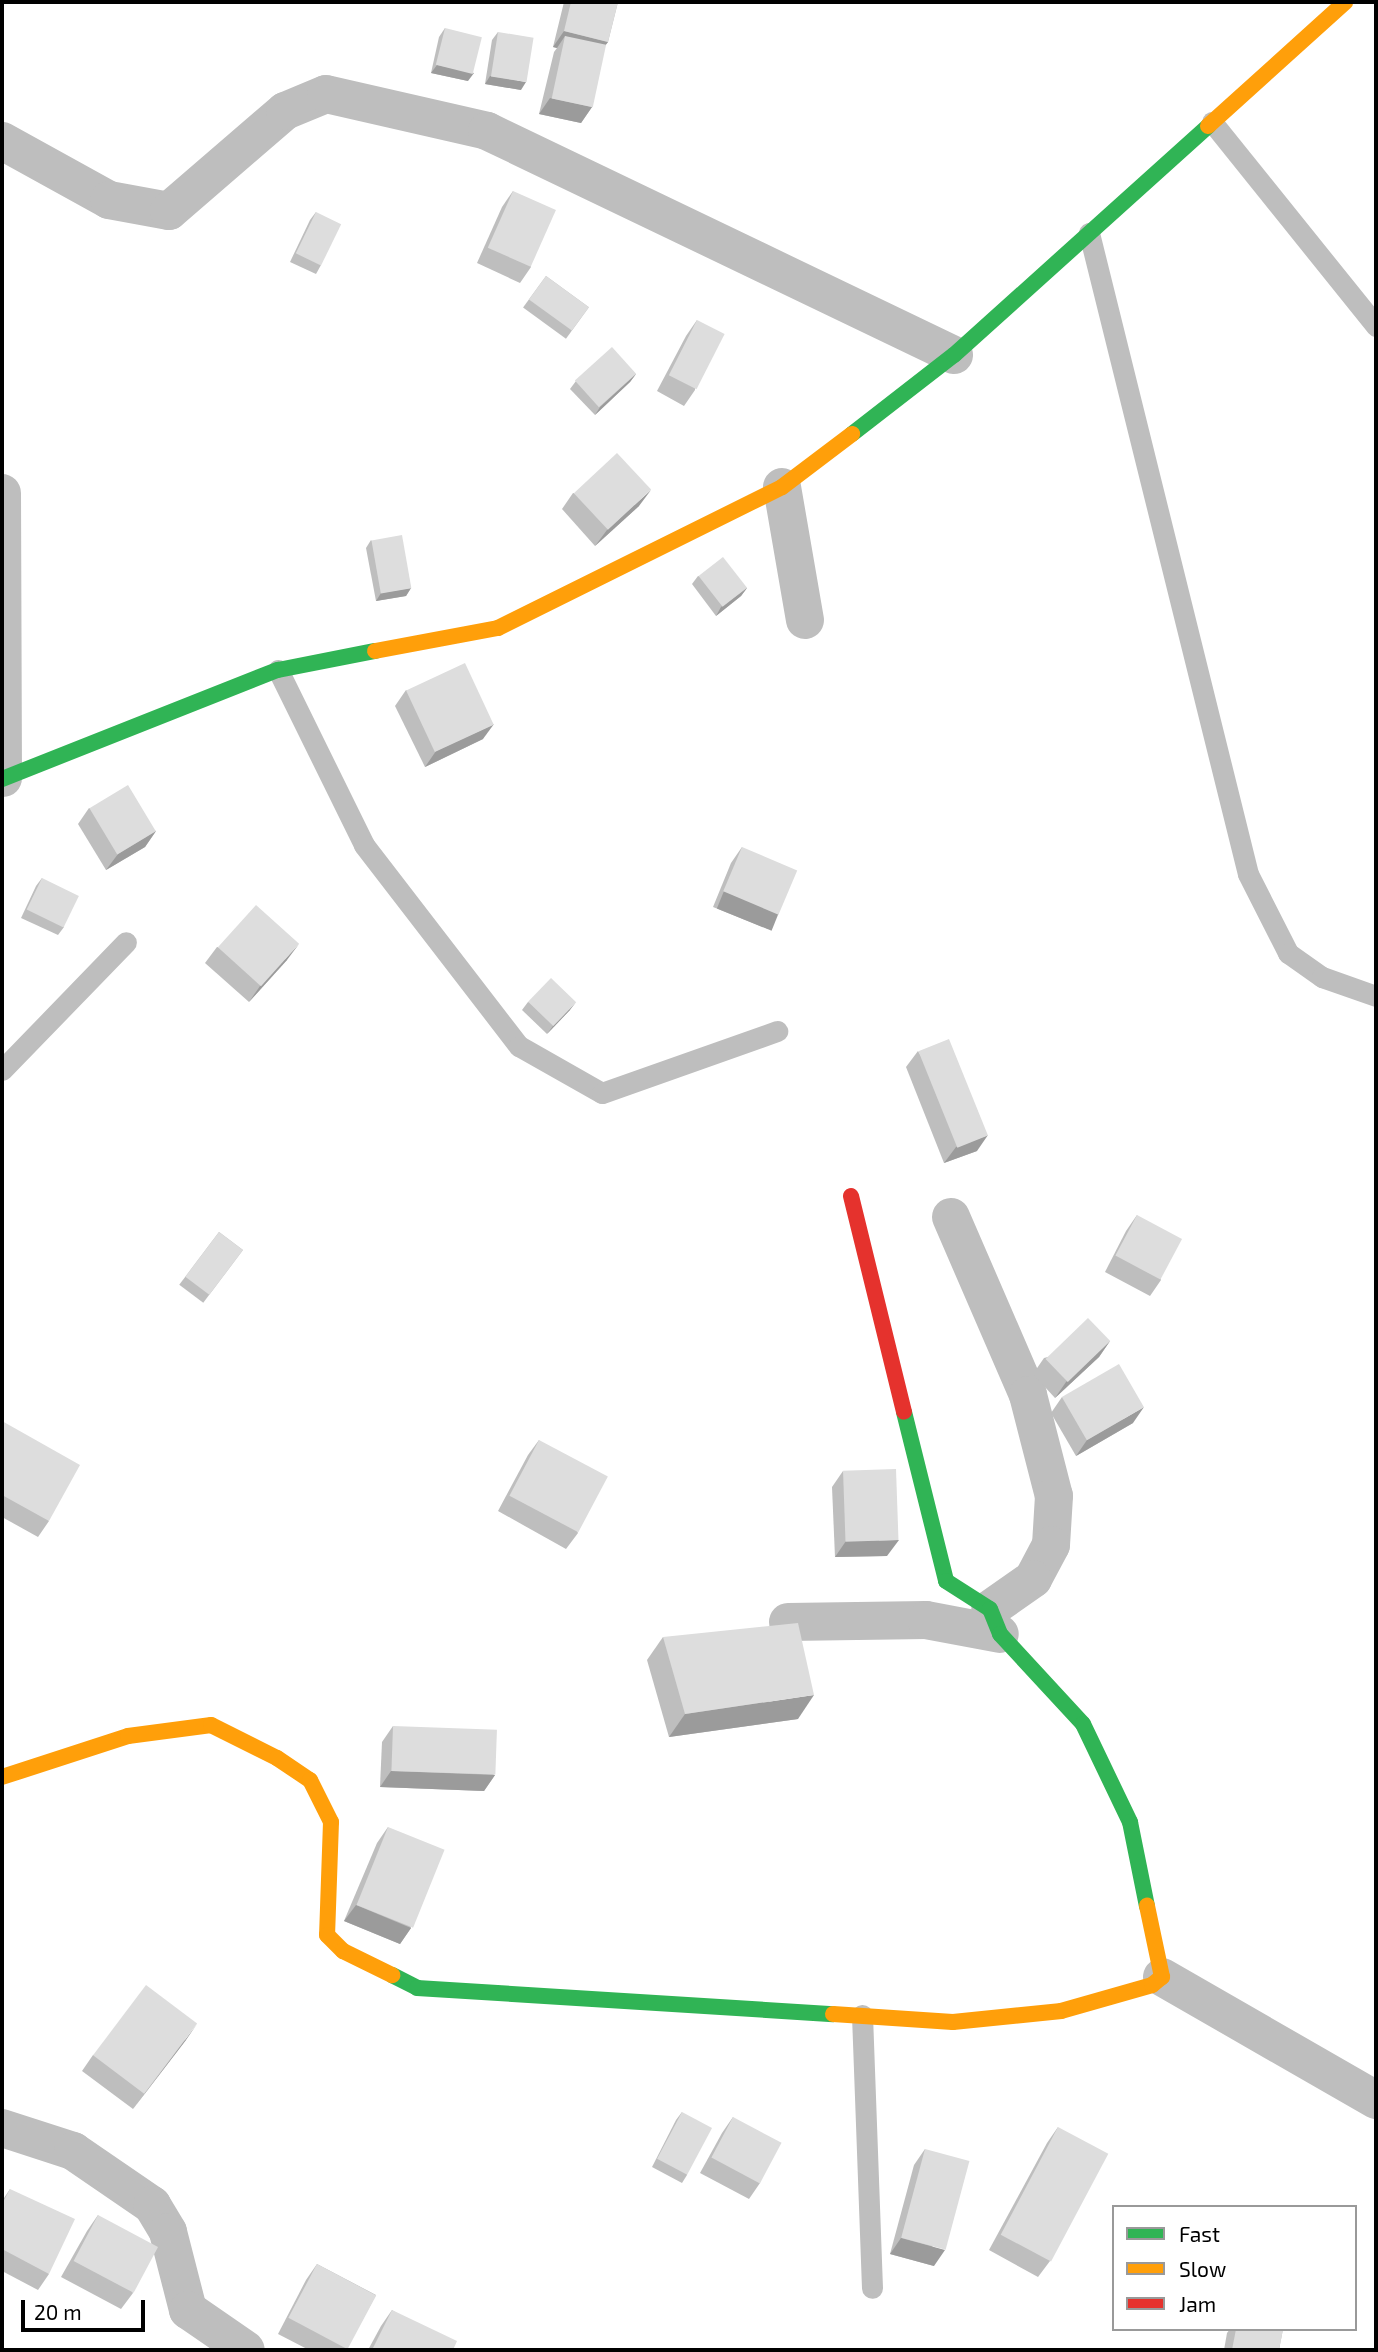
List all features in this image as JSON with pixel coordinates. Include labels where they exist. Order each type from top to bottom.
[{"type":"street","points":[[2,493],[3,778],[278,670],[498,628],[782,487],[954,355],[1345,2]]},
{"type":"street","points":[[2,141],[109,200],[169,211],[285,111],[326,94],[487,131],[954,355]]},
{"type":"street","points":[[782,487],[805,620]]},
{"type":"street","points":[[851,1196],[946,1581],[995,1622],[1083,1724],[1118,1797],[1152,1905],[1161,1977]]},
{"type":"street","points":[[951,1217],[1028,1395],[1054,1496],[1051,1545],[1033,1579],[995,1622]]},
{"type":"street","points":[[788,1622],[995,1622]]},
{"type":"street","points":[[2,1777],[128,1736],[211,1725],[310,1780],[331,1822],[327,1935],[343,1951],[417,1988],[953,2022],[1061,2011],[1161,1977],[1376,2099]]},
{"type":"street","points":[[2,2128],[73,2151],[152,2204],[167,2232],[188,2310],[246,2350]]},
{"type":"lane","points":[[1212,122],[1376,326]]},
{"type":"lane","points":[[1088,233],[1248,874],[1288,953],[1322,977],[1376,996]]},
{"type":"lane","points":[[278,670],[364,845],[519,1046],[602,1093],[777,1031]]},
{"type":"lane","points":[[2,1070],[125,942]]},
{"type":"lane","points":[[862,2015],[872,2288]]},
{"type":"building","points":[[571,2],[618,2],[608,42],[564,31]]},
{"type":"building","points":[[445,28],[482,37],[473,74],[436,65]]},
{"type":"building","points":[[498,32],[534,38],[527,82],[491,76]]},
{"type":"building","points":[[565,36],[606,45],[593,107],[552,99]]},
{"type":"building","points":[[513,191],[556,210],[531,267],[488,248]]},
{"type":"building","points":[[316,212],[341,224],[321,266],[296,253]]},
{"type":"building","points":[[546,276],[589,307],[572,331],[529,299]]},
{"type":"building","points":[[697,320],[725,334],[696,389],[669,375]]},
{"type":"building","points":[[612,347],[636,374],[599,407],[575,380]]},
{"type":"building","points":[[617,453],[651,490],[608,530],[574,493]]},
{"type":"building","points":[[402,535],[411,588],[381,594],[371,540]]},
{"type":"building","points":[[723,557],[747,588],[723,607],[699,576]]},
{"type":"building","points":[[465,663],[494,725],[435,752],[406,690]]},
{"type":"building","points":[[128,785],[156,831],[117,854],[89,808]]},
{"type":"building","points":[[742,847],[797,870],[778,915],[723,891]]},
{"type":"building","points":[[42,878],[79,896],[64,927],[27,909]]},
{"type":"building","points":[[256,905],[299,944],[261,986],[218,947]]},
{"type":"building","points":[[551,978],[576,1002],[553,1026],[528,1002]]},
{"type":"building","points":[[949,1039],[988,1135],[957,1148],[918,1051]]},
{"type":"building","points":[[1137,1215],[1182,1239],[1160,1280],[1115,1256]]},
{"type":"building","points":[[219,1232],[243,1250],[209,1295],[185,1277]]},
{"type":"building","points":[[1088,1318],[1110,1341],[1068,1382],[1046,1359]]},
{"type":"building","points":[[1119,1364],[1144,1407],[1087,1440],[1062,1397]]},
{"type":"building","points":[[2,1421],[80,1465],[49,1521],[2,1495]]},
{"type":"building","points":[[539,1440],[608,1477],[578,1532],[509,1496]]},
{"type":"building","points":[[896,1469],[898,1540],[846,1542],[843,1471]]},
{"type":"building","points":[[798,1623],[814,1695],[685,1714],[663,1637]]},
{"type":"building","points":[[393,1726],[497,1730],[495,1775],[391,1771]]},
{"type":"building","points":[[388,1827],[445,1850],[413,1928],[357,1905]]},
{"type":"building","points":[[146,1985],[197,2024],[144,2094],[93,2055]]},
{"type":"building","points":[[682,2112],[712,2128],[687,2175],[657,2159]]},
{"type":"building","points":[[733,2117],[782,2143],[760,2183],[711,2158]]},
{"type":"building","points":[[1058,2127],[1108,2154],[1051,2261],[1001,2235]]},
{"type":"building","points":[[925,2149],[969,2161],[946,2250],[901,2238]]},
{"type":"building","points":[[10,2189],[75,2219],[49,2274],[2,2249],[2,2204]]},
{"type":"building","points":[[98,2215],[158,2247],[134,2293],[74,2261]]},
{"type":"building","points":[[317,2264],[376,2295],[348,2349],[288,2318]]},
{"type":"building","points":[[392,2310],[457,2341],[453,2350],[372,2350]]},
{"type":"building","points":[[1236,2331],[1283,2331],[1279,2350],[1232,2350]]},
{"type":"traffic: fast","points":[[852,434],[954,355],[1208,126]]},
{"type":"traffic: fast","points":[[2,779],[278,670],[375,651]]},
{"type":"traffic: fast","points":[[904,1412],[946,1581],[990,1609],[1000,1634],[1083,1724],[1130,1822],[1147,1906]]},
{"type":"traffic: fast","points":[[392,1975],[417,1988],[833,2014]]},
{"type":"traffic: slow","points":[[1208,126],[1345,2]]},
{"type":"traffic: slow","points":[[375,651],[498,628],[782,487],[852,434]]},
{"type":"traffic: slow","points":[[2,1777],[128,1736],[211,1725],[277,1758],[310,1780],[331,1822],[327,1935],[343,1951],[392,1975]]},
{"type":"traffic: slow","points":[[833,2014],[953,2022],[1061,2011],[1152,1985],[1162,1977],[1147,1906]]},
{"type":"traffic: jam","points":[[851,1196],[904,1412]]}]
